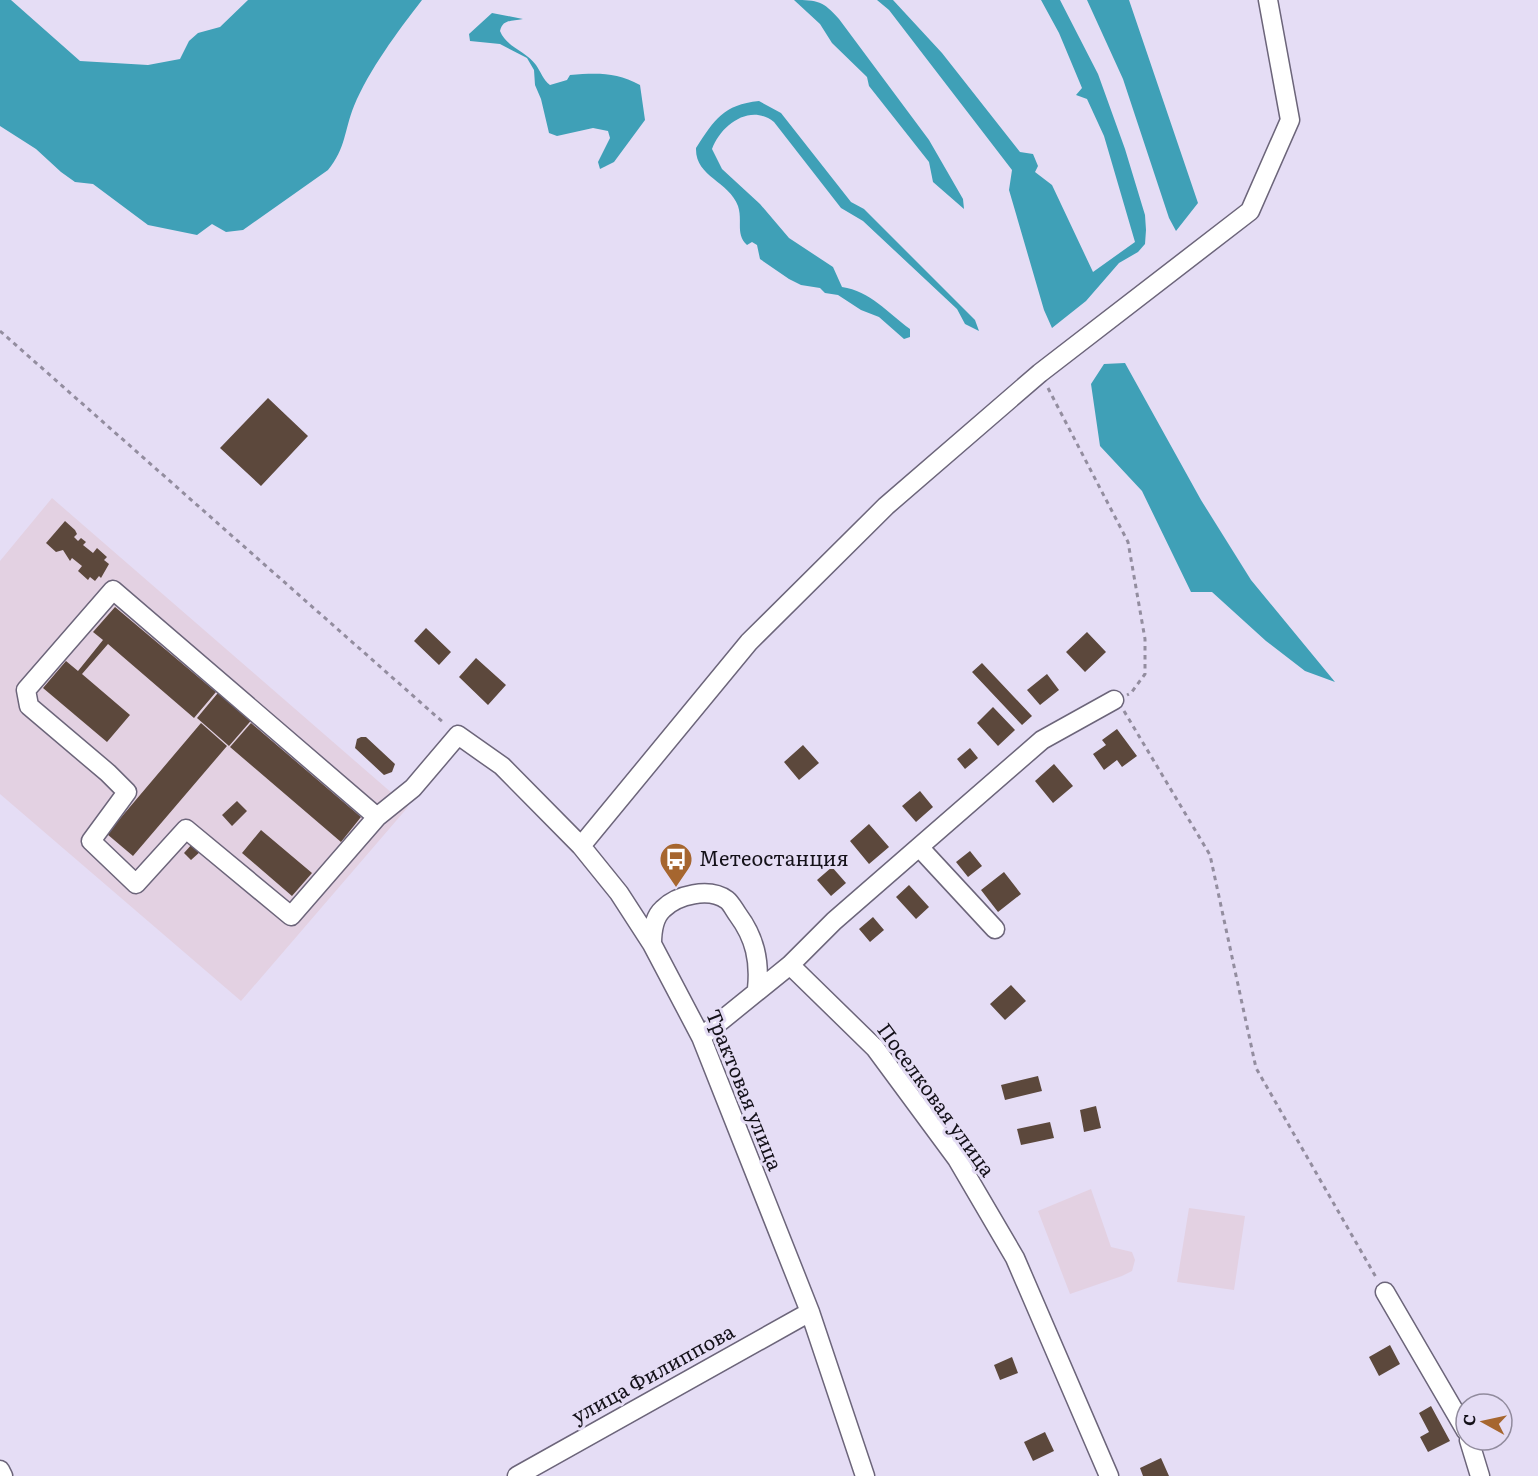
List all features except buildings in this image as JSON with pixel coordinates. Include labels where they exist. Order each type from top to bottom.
[{"type":"street","points":[[581,846],[749,642],[886,507],[1040,373],[1251,211],[1290,120],[1268,0]]},
{"type":"street","points":[[377,817],[113,590],[26,690],[28,706],[108,772],[127,792],[91,841],[136,884],[186,828],[291,916],[377,817],[413,788],[458,735]]},
{"type":"street","points":[[701,1037],[757,989],[790,965],[834,921],[1042,740],[1114,700]]},
{"type":"street","name":"Трактовая улица","points":[[458,735],[502,766],[581,846],[619,893],[652,944],[701,1037],[810,1312],[865,1476]]},
{"type":"street","points":[[919,847],[994,929]]},
{"type":"street","points":[[652,944],[652,931],[661,910],[682,896],[705,894],[727,900],[748,928],[756,949],[759,970],[757,989]]},
{"type":"street","name":"Поселковая улица","points":[[790,965],[875,1048],[957,1159],[1015,1258],[1109,1476]]},
{"type":"street","points":[[1384,1292],[1454,1411]]},
{"type":"street","name":"улица Филиппова","points":[[517,1476],[810,1312]]},
{"type":"street","points":[[1473,1452],[1480,1476]]},
{"type":"street","points":[[0,1470],[3,1476]]},
{"type":"path","points":[[0,331],[458,735]]},
{"type":"path","points":[[1040,373],[1128,542],[1145,639],[1144,674],[1131,693],[1114,700],[1130,719],[1210,855],[1256,1068],[1384,1292]]},
{"type":"shaded area","points":[[52,498],[408,807],[241,1001],[0,794],[0,561]]},
{"type":"shaded area","points":[[1091,1189],[1111,1247],[1132,1252],[1135,1260],[1132,1271],[1070,1294],[1038,1211]]},
{"type":"shaded area","points":[[1189,1208],[1245,1216],[1234,1290],[1177,1282]]},
{"type":"water","points":[[0,0],[11,0],[80,61],[148,65],[180,59],[189,41],[198,33],[220,27],[248,0],[422,0],[394,38],[360,92],[338,154],[328,170],[243,230],[226,232],[212,224],[197,235],[148,225],[93,184],[75,182],[36,149],[0,126]]},
{"type":"water","points":[[794,0],[820,3],[829,8],[839,19],[929,140],[963,199],[964,209],[933,182],[929,162],[869,86],[867,77],[832,43],[820,24]]},
{"type":"water","points":[[877,0],[893,0],[942,53],[1020,152],[1033,154],[1038,166],[1035,172],[1052,185],[1093,272],[1135,242],[1104,136],[1087,99],[1076,95],[1082,88],[1059,33],[1041,0],[1060,0],[1098,74],[1125,149],[1145,215],[1146,230],[1145,244],[1138,252],[1119,263],[1086,301],[1052,328],[1044,310],[1009,190],[1012,170],[889,10]]},
{"type":"water","points":[[1087,0],[1129,0],[1198,203],[1176,231],[1169,218],[1123,79]]},
{"type":"water","points":[[492,13],[523,19],[506,22],[500,31],[507,42],[532,60],[550,85],[567,80],[570,75],[598,74],[623,78],[640,85],[645,120],[614,162],[600,169],[598,162],[610,138],[608,131],[593,128],[557,136],[549,133],[541,99],[535,85],[534,70],[527,58],[500,44],[470,41],[469,34]]},
{"type":"water","points":[[759,101],[781,113],[851,202],[864,209],[975,320],[979,331],[965,324],[957,309],[863,221],[841,208],[774,122],[755,115],[737,119],[716,140],[712,149],[722,169],[760,204],[789,238],[833,267],[842,287],[870,298],[910,329],[910,337],[904,339],[879,317],[861,310],[838,295],[825,293],[820,288],[801,285],[760,259],[757,245],[752,242],[747,245],[743,241],[738,206],[734,198],[728,190],[706,173],[697,158],[696,148],[721,115],[737,106]]},
{"type":"water","points":[[1125,363],[1201,500],[1251,580],[1335,682],[1305,671],[1266,641],[1212,592],[1191,592],[1142,491],[1100,446],[1091,384],[1104,364]]},
{"type":"place","name":"Метеостанция","points":[[676,888]]}]
